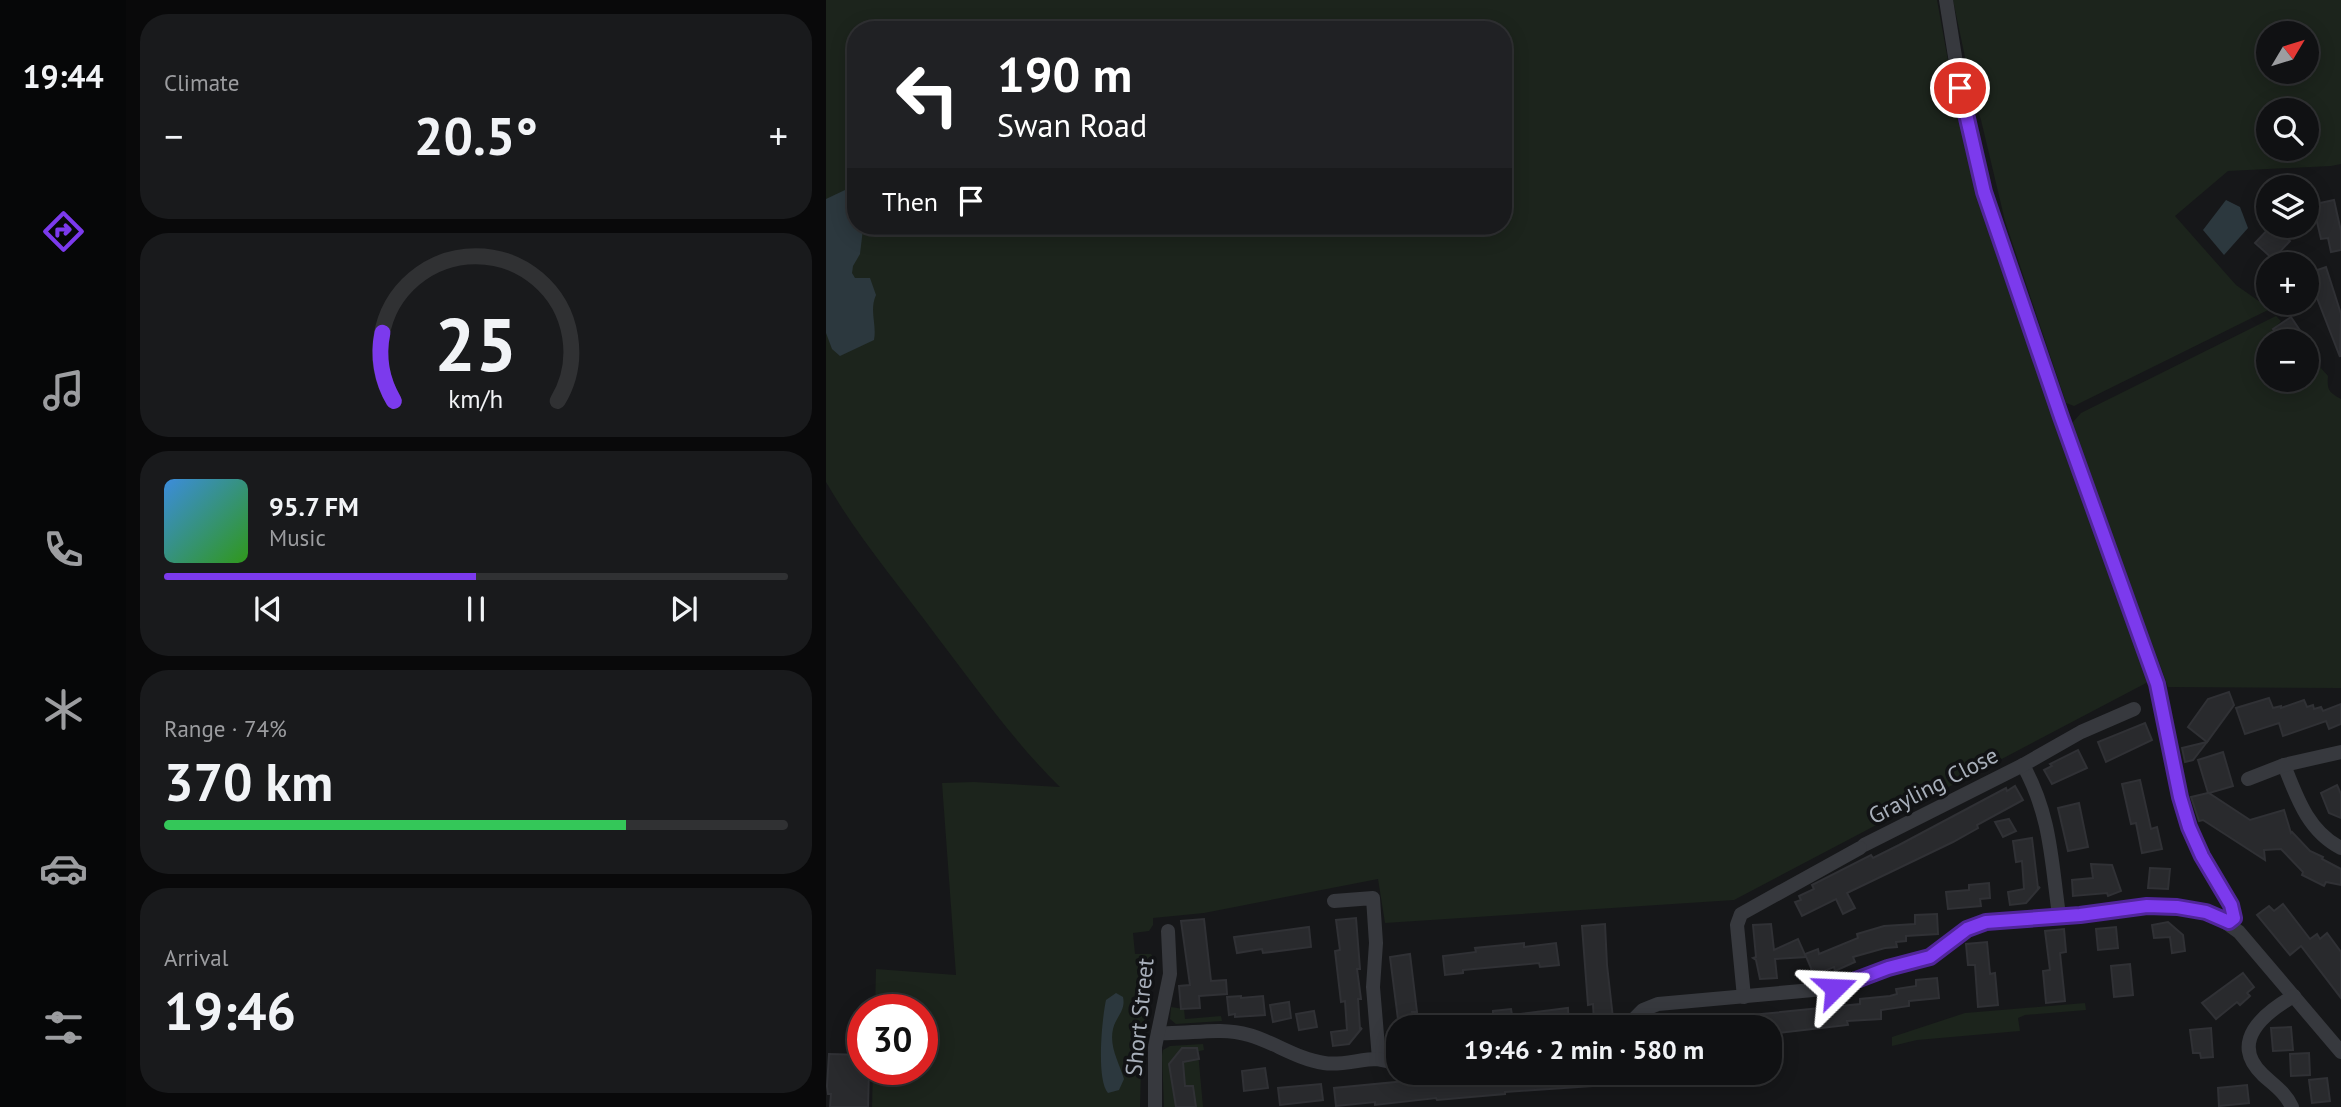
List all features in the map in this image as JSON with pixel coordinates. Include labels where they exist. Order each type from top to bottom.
[{"type":"street","points":[[1946,0],[1960,88],[1984,192],[2157,684],[2183,807],[2202,856],[2231,905],[2234,918],[2229,922]]},
{"type":"street","name":"Grayling Close","points":[[1744,997],[1737,925],[1741,914],[2081,732],[2134,709]]},
{"type":"street","points":[[2248,779],[2284,765],[2341,752]]},
{"type":"street","name":"Grayling Close","points":[[2023,765],[2035,787],[2047,826],[2059,915]]},
{"type":"street","points":[[2284,765],[2297,798],[2311,821],[2322,836],[2341,848]]},
{"type":"street","points":[[1334,901],[1373,898],[1376,943],[1373,987],[1379,1059]]},
{"type":"street","points":[[1638,1015],[1658,1004],[1835,988],[1888,968],[1930,957],[1977,924],[2147,906],[2177,907],[2217,916],[2229,922],[2249,941],[2341,1052]]},
{"type":"street","name":"Short Street","points":[[1155,1107],[1154,1047],[1170,974],[1168,931]]},
{"type":"street","points":[[2292,1107],[2286,1094],[2257,1068],[2249,1046],[2258,1022],[2294,996]]},
{"type":"street","points":[[1158,1033],[1226,1031],[1250,1035],[1286,1051],[1325,1063],[1386,1061]]},
{"type":"shaded area","points":[[826,0],[1937,0],[1957,110],[1991,239],[2148,682],[1734,900],[1385,923],[1378,879],[1204,913],[1153,918],[1149,931],[1133,933],[1135,954],[1151,954],[1156,961],[1142,1032],[1140,1107],[872,1107],[873,1085],[938,1085],[938,994],[875,994],[876,969],[956,975],[942,783],[1060,787],[1010,732],[864,541],[826,482]]},
{"type":"shaded area","points":[[1953,0],[2341,0],[2341,164],[2228,171],[2175,216],[2236,285],[2256,299],[2258,315],[2074,406],[2066,403],[2005,221],[1974,100]]},
{"type":"shaded area","points":[[847,191],[847,235],[862,235],[860,254],[852,273],[855,278],[870,278],[876,295],[873,307],[874,340],[840,356],[832,349],[826,333],[826,199]]},
{"type":"shaded area","points":[[2226,200],[2240,207],[2248,228],[2224,255],[2203,230]]},
{"type":"shaded area","points":[[2276,316],[2281,321],[2274,329],[2256,329],[2256,392],[2319,392],[2320,367],[2328,376],[2329,390],[2341,399],[2341,688],[2168,687],[2073,429],[2073,422],[2081,413]]},
{"type":"shaded area","points":[[1116,993],[1123,997],[1124,1002],[1113,1029],[1112,1042],[1124,1079],[1119,1090],[1108,1093],[1102,1076],[1102,1034],[1106,1000]]},
{"type":"shaded area","points":[[2085,1003],[2086,1010],[2025,1015],[2018,1018],[2020,1031],[1917,1040],[1892,1046],[1892,1037],[1965,1013]]},
{"type":"shaded area","points":[[1171,1007],[1184,1009],[1185,1019],[1221,1016],[1222,1021],[1176,1024],[1170,1019]]},
{"type":"shaded area","points":[[1203,1044],[1204,1050],[1195,1052],[1198,1052],[1203,1107],[1164,1107],[1163,1050],[1170,1046]]},
{"type":"building","points":[[2334,200],[2341,231],[2341,250],[2331,252],[2328,238],[2321,239],[2319,203]]},
{"type":"building","points":[[2260,238],[2286,238],[2290,241],[2280,252],[2265,252],[2255,243]]},
{"type":"building","points":[[2326,267],[2341,314],[2340,357],[2319,303],[2319,269]]},
{"type":"building","points":[[2291,317],[2299,329],[2273,329]]},
{"type":"building","points":[[2229,692],[2234,705],[2207,742],[2188,727],[2208,699]]},
{"type":"building","points":[[2269,698],[2273,708],[2304,700],[2307,707],[2321,707],[2323,711],[2341,704],[2341,724],[2329,729],[2326,721],[2283,736],[2279,723],[2245,734],[2236,708]]},
{"type":"building","points":[[2145,723],[2152,740],[2106,762],[2098,742]]},
{"type":"building","points":[[2207,742],[2193,760],[2185,762],[2182,748]]},
{"type":"building","points":[[2078,750],[2087,768],[2052,784],[2044,770],[2052,766],[2050,764]]},
{"type":"building","points":[[2223,752],[2233,786],[2209,793],[2250,820],[2284,810],[2291,833],[2310,851],[2341,869],[2341,885],[2326,882],[2324,886],[2302,875],[2303,872],[2281,849],[2264,850],[2265,860],[2203,820],[2199,821],[2191,797],[2208,793],[2198,760]]},
{"type":"building","points":[[2140,780],[2151,829],[2157,827],[2162,849],[2142,853],[2136,823],[2131,824],[2122,784]]},
{"type":"building","points":[[2337,785],[2341,794],[2341,818],[2329,813],[2321,793]]},
{"type":"building","points":[[2015,786],[2023,800],[1977,825],[1978,828],[1953,842],[1847,893],[1855,908],[1843,914],[1836,899],[1802,916],[1795,902],[1801,900],[1799,896],[1814,889],[1812,885],[1871,855],[1873,858],[2006,788],[2007,791]]},
{"type":"building","points":[[2079,803],[2088,847],[2068,851],[2058,808]]},
{"type":"building","points":[[2009,819],[2016,831],[2003,837],[1995,822]]},
{"type":"building","points":[[2032,838],[2038,888],[2040,887],[2026,903],[2010,905],[2008,892],[2024,889],[2022,861],[2016,862],[2013,841]]},
{"type":"building","points":[[2091,864],[2112,865],[2121,891],[2108,896],[2107,893],[2073,896],[2072,880],[2093,878]]},
{"type":"building","points":[[2150,868],[2170,869],[2168,889],[2148,888]]},
{"type":"building","points":[[1989,883],[1990,898],[1980,899],[1981,906],[1948,909],[1946,892],[1969,890],[1969,885]]},
{"type":"building","points":[[2283,904],[2310,939],[2317,934],[2320,939],[2327,933],[2341,952],[2341,998],[2301,946],[2290,955],[2257,915],[2269,906],[2274,911]]},
{"type":"building","points":[[1937,914],[1938,934],[1906,936],[1906,941],[1896,942],[1897,947],[1853,957],[1855,962],[1835,971],[1834,967],[1814,975],[1805,954],[1818,949],[1819,954],[1858,938],[1857,934],[1884,926],[1915,924],[1915,915]]},
{"type":"building","points":[[1356,918],[1360,969],[1357,969],[1361,999],[1358,999],[1360,1029],[1362,1028],[1349,1044],[1333,1046],[1331,1032],[1347,1030],[1345,1001],[1341,1002],[1335,951],[1340,950],[1336,920]]},
{"type":"building","points":[[1204,919],[1211,981],[1226,980],[1227,994],[1199,996],[1200,1008],[1181,1009],[1179,986],[1190,985],[1181,921]]},
{"type":"building","points":[[2168,922],[2183,935],[2185,951],[2172,953],[2170,937],[2154,938],[2152,925]]},
{"type":"building","points":[[1605,924],[1613,1015],[1594,1015],[1593,1004],[1588,1005],[1582,926]]},
{"type":"building","points":[[1771,924],[1774,950],[1798,939],[1806,957],[1775,959],[1777,978],[1760,979],[1756,960],[1753,958],[1756,957],[1753,925]]},
{"type":"building","points":[[1309,927],[1311,947],[1263,953],[1262,949],[1237,953],[1234,937]]},
{"type":"building","points":[[2116,927],[2118,948],[2098,950],[2096,929]]},
{"type":"building","points":[[2064,929],[2066,952],[2060,953],[2065,1001],[2046,1003],[2043,971],[2050,970],[2045,931]]},
{"type":"building","points":[[1987,942],[1990,974],[1995,973],[1998,1005],[1978,1007],[1975,965],[1968,965],[1966,944]]},
{"type":"building","points":[[1524,943],[1524,947],[1556,943],[1559,965],[1540,967],[1539,963],[1463,970],[1463,973],[1445,975],[1443,956],[1476,952],[1475,948]]},
{"type":"building","points":[[1410,954],[1417,1012],[1412,1012],[1412,1015],[1397,1015],[1390,957]]},
{"type":"building","points":[[2130,964],[2133,995],[2114,997],[2111,966]]},
{"type":"building","points":[[2243,973],[2254,987],[2247,993],[2250,996],[2240,1005],[2237,1002],[2216,1019],[2202,1003]]},
{"type":"building","points":[[1937,978],[1939,998],[1909,1001],[1909,1006],[1881,1010],[1881,1019],[1847,1021],[1848,1025],[1782,1033],[1782,1015],[1752,1015],[1860,1004],[1860,999],[1890,996],[1897,994],[1896,989],[1916,986],[1916,980]]},
{"type":"building","points":[[1263,996],[1265,1015],[1229,1015],[1227,997]]},
{"type":"building","points":[[1289,1002],[1291,1018],[1273,1022],[1270,1005]]},
{"type":"building","points":[[1568,1008],[1568,1015],[1512,1015]]},
{"type":"building","points":[[1511,1009],[1512,1015],[1493,1015],[1493,1011]]},
{"type":"building","points":[[1314,1011],[1317,1027],[1299,1030],[1296,1014]]},
{"type":"building","points":[[2291,1027],[2293,1050],[2273,1051],[2271,1028]]},
{"type":"building","points":[[2211,1028],[2213,1057],[2201,1058],[2200,1053],[2193,1053],[2190,1030]]},
{"type":"building","points":[[1182,1048],[1197,1048],[1199,1059],[1183,1062],[1185,1086],[1193,1086],[1196,1107],[1176,1107],[1169,1064]]},
{"type":"building","points":[[2309,1053],[2310,1075],[2291,1076],[2290,1054]]},
{"type":"building","points":[[829,1054],[847,1055],[847,1085],[869,1085],[868,1107],[830,1107],[831,1094],[828,1094]]},
{"type":"building","points":[[1265,1068],[1268,1088],[1244,1091],[1242,1071]]},
{"type":"building","points":[[2327,1078],[2330,1101],[2312,1103],[2309,1080]]},
{"type":"building","points":[[1386,1083],[1606,1085],[1336,1106],[1334,1088]]},
{"type":"building","points":[[1321,1084],[1323,1100],[1280,1105],[1278,1088]]},
{"type":"building","points":[[2247,1085],[2249,1103],[2219,1106],[2218,1088]]},
{"type":"route","points":[[1835,988],[1888,968],[1930,957],[1967,929],[1986,922],[2080,915],[2147,906],[2206,912],[2229,922],[2234,918],[2231,905],[2202,856],[2189,827],[2180,797],[2157,684],[1984,192],[1960,88]]}]
